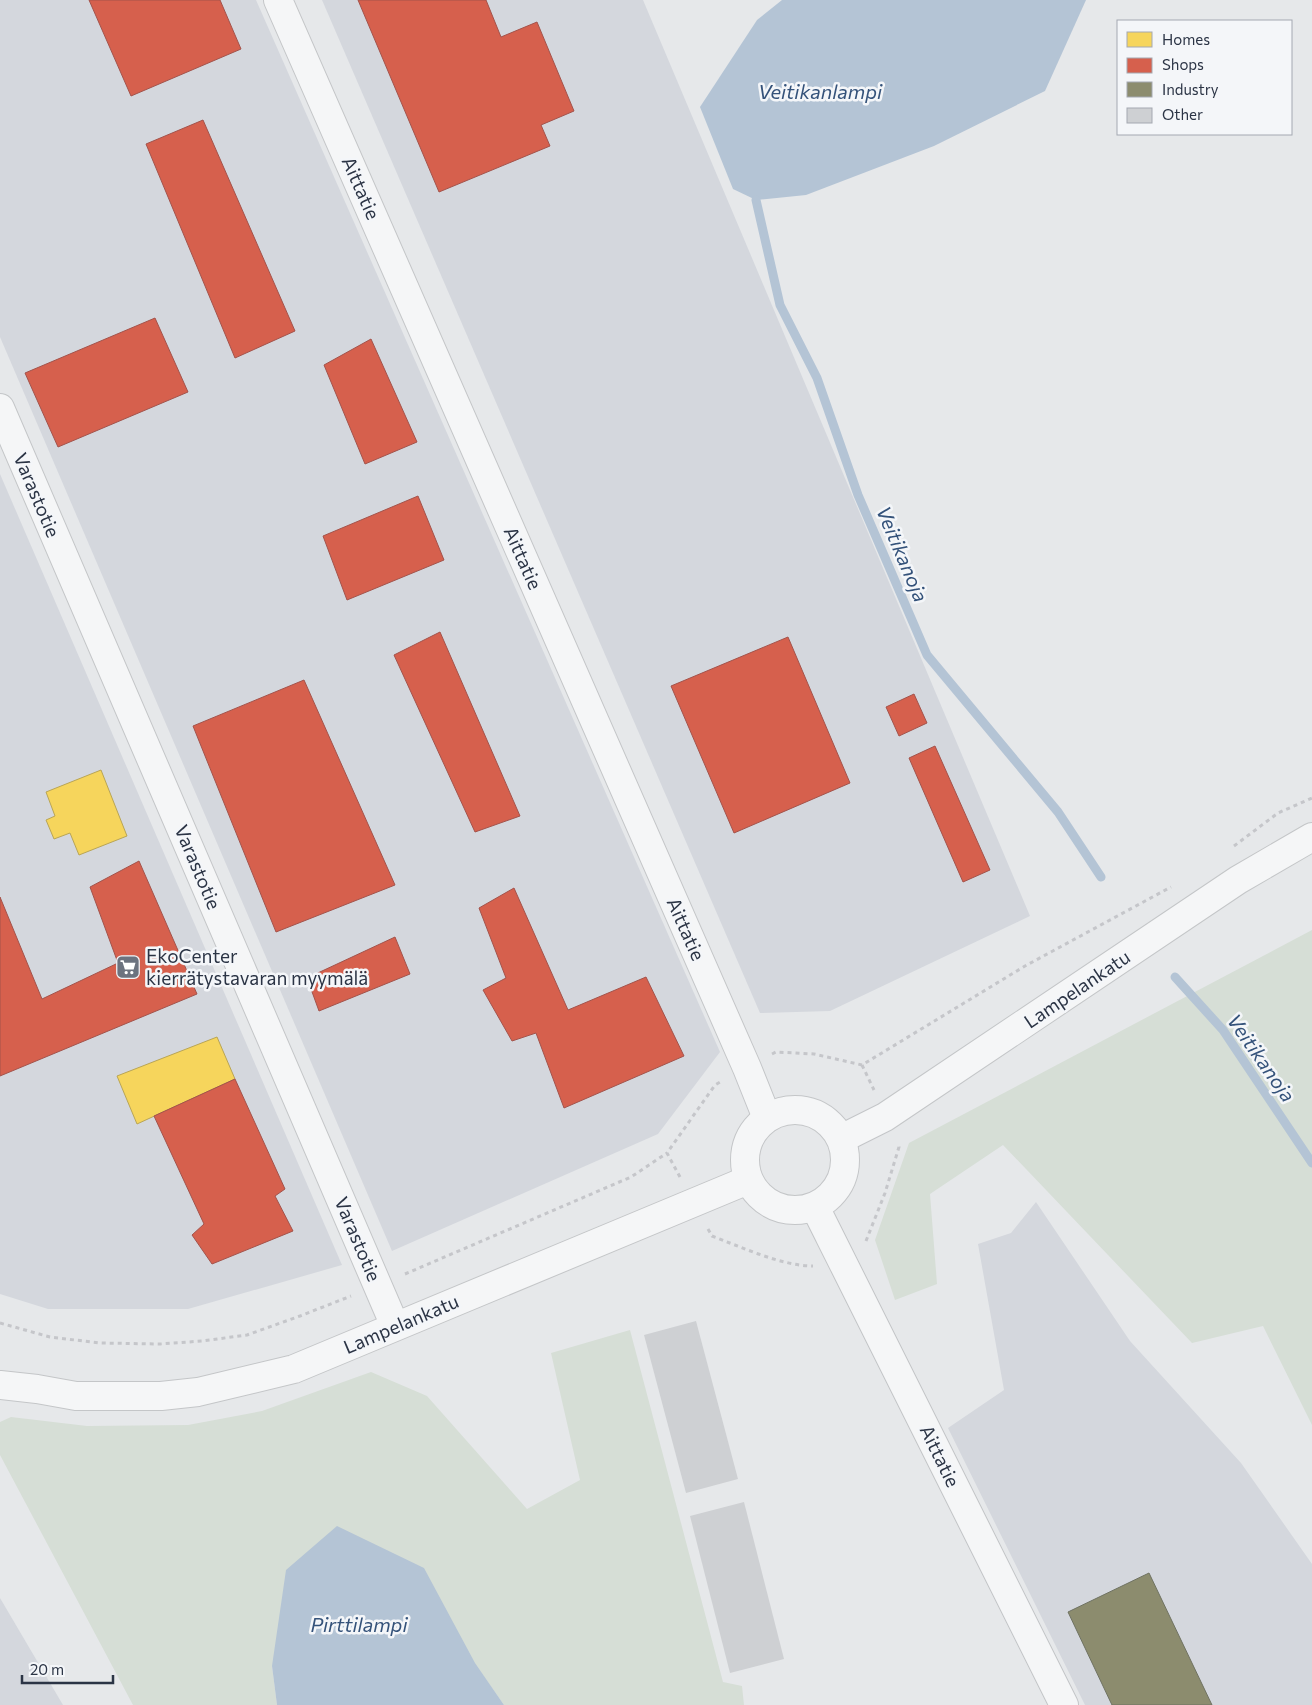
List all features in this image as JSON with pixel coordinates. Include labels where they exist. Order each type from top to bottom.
[{"type":"street","name":"Aittatie","points":[[278,0],[747,1068],[767,1118]]},
{"type":"street","name":"Varastotie","points":[[0,408],[395,1326]]},
{"type":"street","name":"Lampelankatu","points":[[841,1138],[885,1117],[1238,880],[1312,837]]},
{"type":"street","points":[[800,1110],[817,1114],[831,1124],[841,1138],[845,1154],[845,1170],[839,1186],[828,1198],[815,1207],[799,1210],[783,1209],[769,1204],[756,1193],[748,1180],[744,1162],[746,1146],[754,1130],[767,1118],[783,1111],[800,1110]]},
{"type":"street","name":"Lampelankatu","points":[[0,1385],[76,1396],[161,1396],[198,1392],[294,1369],[748,1180]]},
{"type":"street","name":"Aittatie","points":[[815,1207],[1064,1705]]},
{"type":"street","name":"Lampelankatu","points":[[0,1373],[37,1389]]},
{"type":"path","points":[[1232,848],[1278,813],[1312,798]]},
{"type":"path","points":[[862,1065],[899,1147],[885,1193],[866,1241],[817,1266],[801,1266],[712,1236],[667,1153],[715,1085],[776,1052],[814,1054],[862,1065],[1025,966],[1174,885]]},
{"type":"shaded area","points":[[0,0],[256,0],[720,1052],[658,1134],[392,1251],[0,337]]},
{"type":"shaded area","points":[[322,0],[643,0],[1030,916],[830,1011],[760,1013]]},
{"type":"shaded area","points":[[0,474],[342,1265],[188,1309],[48,1309],[0,1294]]},
{"type":"shaded area","points":[[1312,930],[1312,1425],[1263,1326],[1192,1343],[1003,1145],[930,1194],[937,1284],[895,1300],[875,1240],[909,1143]]},
{"type":"shaded area","points":[[1036,1202],[1130,1341],[1241,1463],[1312,1564],[1312,1705],[1085,1705],[948,1428],[1004,1390],[978,1244],[1011,1233]]},
{"type":"shaded area","points":[[630,1330],[723,1682],[742,1686],[744,1705],[504,1705],[475,1664],[272,1666],[277,1705],[133,1705],[0,1455],[0,1422],[11,1417],[87,1426],[188,1425],[262,1411],[371,1372],[427,1396],[527,1509],[580,1480],[551,1353]]},
{"type":"shaded area","points":[[0,1598],[63,1705],[0,1705]]},
{"type":"water","name":"Veitikanlampi","points":[[782,0],[1086,0],[1045,91],[934,146],[806,195],[756,200],[733,189],[700,107],[757,20]]},
{"type":"water","name":"Pirttilampi","points":[[337,1526],[424,1568],[475,1663],[504,1705],[277,1705],[272,1666],[286,1570]]},
{"type":"building: Homes","points":[[101,770],[127,836],[79,855],[70,833],[54,839],[46,820],[55,816],[46,792]]},
{"type":"building: Homes","points":[[217,1037],[235,1079],[137,1124],[117,1076]]},
{"type":"building: Shops","points":[[89,0],[220,0],[241,49],[131,96]]},
{"type":"building: Shops","points":[[358,0],[486,0],[501,37],[537,22],[574,111],[541,125],[550,146],[439,192]]},
{"type":"building: Shops","points":[[203,120],[295,331],[235,358],[146,144]]},
{"type":"building: Shops","points":[[155,318],[188,392],[58,447],[25,373]]},
{"type":"building: Shops","points":[[371,339],[417,442],[365,464],[324,365]]},
{"type":"building: Shops","points":[[418,496],[444,560],[347,600],[323,536]]},
{"type":"building: Shops","points":[[440,632],[520,816],[475,832],[394,655]]},
{"type":"building: Shops","points":[[788,637],[850,783],[734,833],[671,686]]},
{"type":"building: Shops","points":[[304,680],[395,885],[276,932],[193,726]]},
{"type":"building: Shops","points":[[914,694],[927,723],[899,736],[886,707]]},
{"type":"building: Shops","points":[[935,746],[990,870],[963,882],[909,758]]},
{"type":"building: Shops","points":[[139,861],[197,994],[0,1076],[0,897],[42,999],[118,963],[90,887]]},
{"type":"building: Shops","points":[[514,888],[568,1010],[646,977],[684,1056],[564,1108],[536,1033],[512,1041],[483,990],[506,978],[479,908]]},
{"type":"building: Shops","points":[[395,937],[410,974],[319,1011],[307,978]]},
{"type":"building: Shops","points":[[235,1079],[285,1189],[275,1196],[293,1231],[212,1264],[192,1235],[204,1224],[154,1116]]},
{"type":"building: Industry","points":[[1149,1573],[1212,1705],[1112,1705],[1068,1612]]},
{"type":"building: Other","points":[[696,1321],[738,1479],[686,1493],[644,1335]]},
{"type":"building: Other","points":[[744,1502],[784,1659],[730,1673],[690,1516]]},
{"type":"waterway","name":"Veitikanoja","points":[[756,200],[780,305],[817,378],[858,495],[927,655],[1058,812],[1101,877]]},
{"type":"waterway","name":"Veitikanoja","points":[[1175,977],[1223,1030],[1312,1163]]},
{"type":"place","name":"EkoCenter kierrätystavaran myymälä","points":[[128,967]]}]
